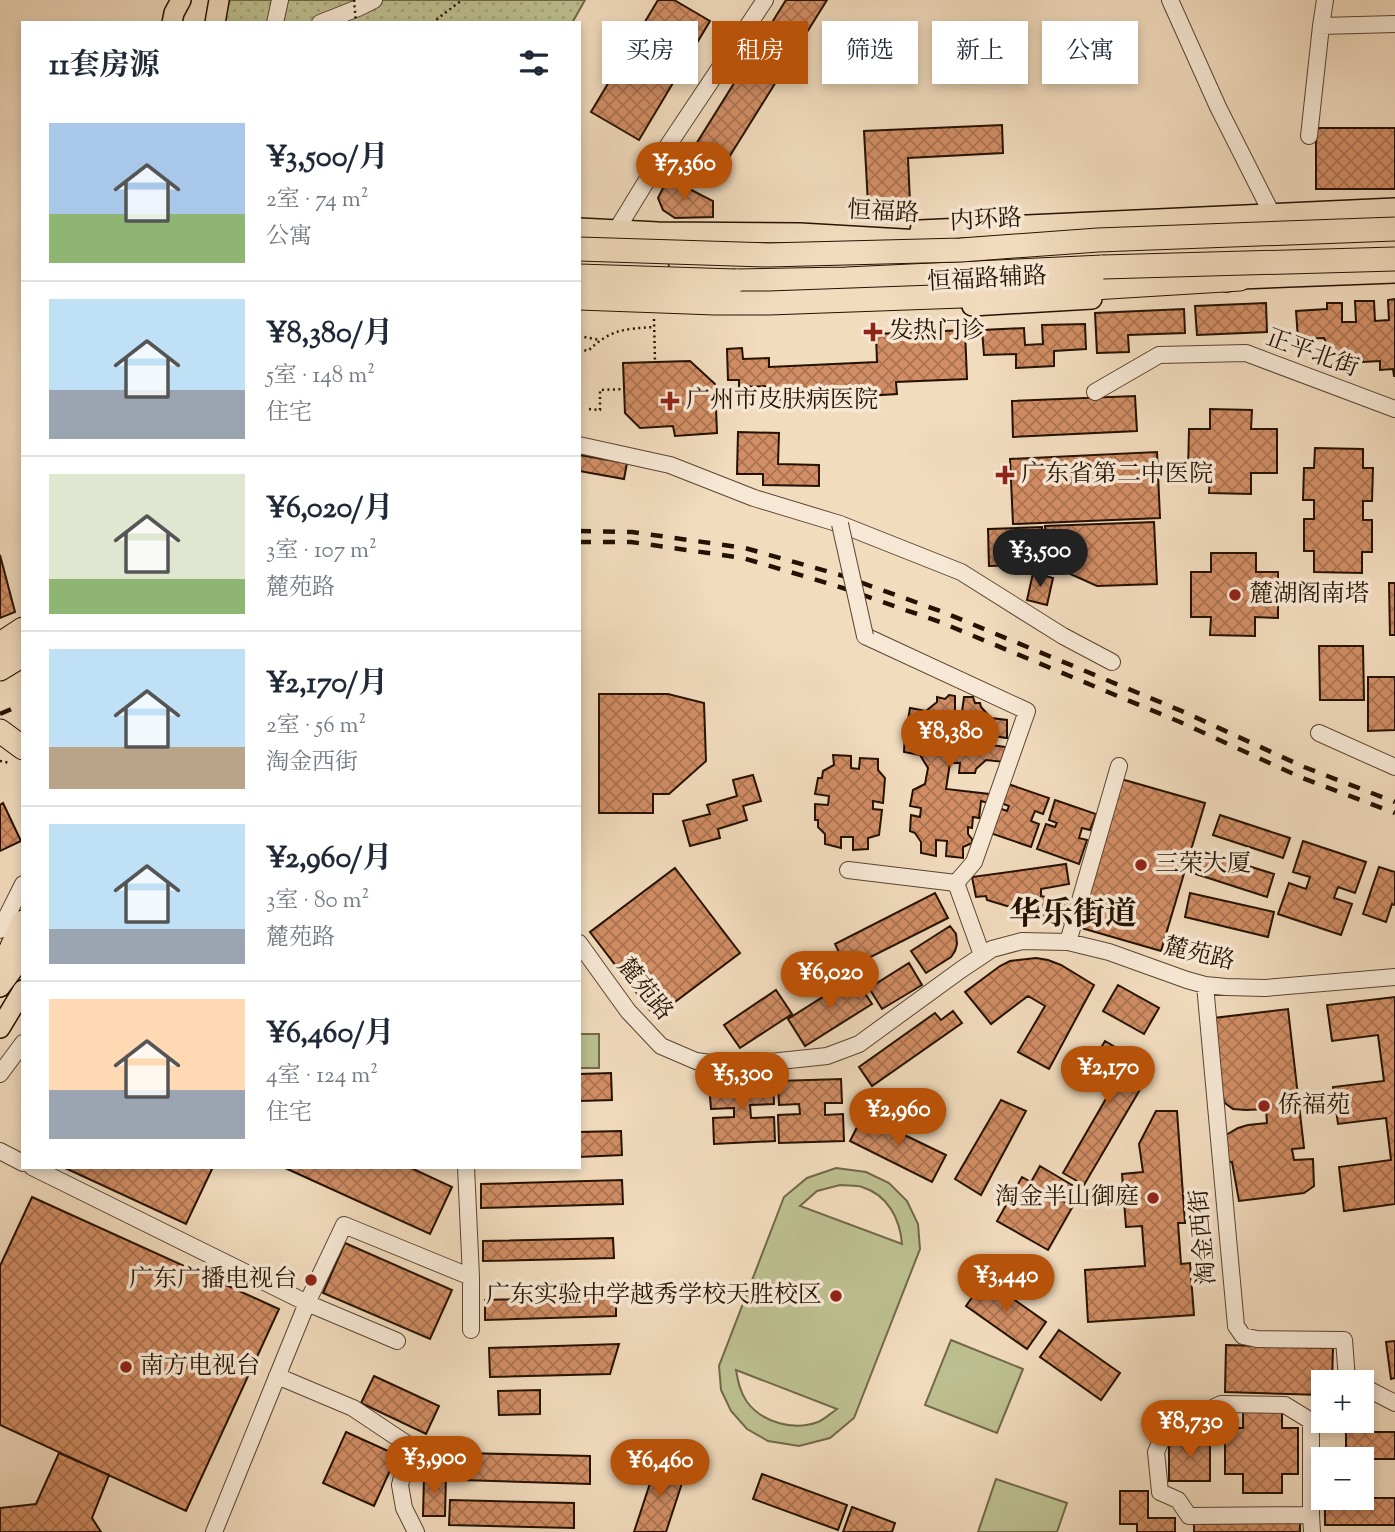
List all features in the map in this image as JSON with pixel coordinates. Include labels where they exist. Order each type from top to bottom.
[{"type":"highway","name":"内环路","points":[[583,263],[1395,230]]},
{"type":"highway","points":[[583,263],[735,281],[1395,257]]},
{"type":"highway","points":[[581,300],[769,303],[962,296],[1240,279]]},
{"type":"highway","points":[[0,644],[21,629]]},
{"type":"highway","points":[[0,669],[21,656]]},
{"type":"highway","points":[[0,731],[21,747]]},
{"type":"highway","points":[[0,974],[21,927]]},
{"type":"main road","points":[[173,21],[181,0]]},
{"type":"main road","points":[[215,21],[219,0]]},
{"type":"main road","points":[[800,233],[941,230],[1395,208]]},
{"type":"main road","points":[[1297,235],[1334,211]]},
{"type":"main road","name":"恒福路","points":[[581,228],[658,232],[800,233],[1005,243],[1123,242],[1395,230]]},
{"type":"main road","points":[[583,263],[655,268],[839,273],[966,271],[1310,257],[1395,257]]},
{"type":"main road","points":[[1240,279],[1310,257]]},
{"type":"main road","name":"恒福路辅路","points":[[581,300],[686,310],[826,311],[985,306],[1177,291],[1240,279],[1395,273]]},
{"type":"main road","points":[[0,987],[21,959]]},
{"type":"main road","points":[[0,1028],[21,993]]},
{"type":"street","points":[[275,21],[280,0]]},
{"type":"street","points":[[325,21],[374,0]]},
{"type":"street","points":[[581,282],[583,263],[617,230],[669,144],[765,0]]},
{"type":"street","points":[[1170,0],[1218,107],[1272,214]]},
{"type":"street","points":[[1309,136],[1325,0]]},
{"type":"street","points":[[1321,26],[1395,24]]},
{"type":"street","name":"正平北街","points":[[1095,392],[1159,355],[1246,354],[1395,409]]},
{"type":"street","points":[[581,445],[670,465],[754,498],[840,524],[961,572],[1063,636],[1112,662]]},
{"type":"street","points":[[840,524],[865,636],[1027,710],[974,862],[956,883]]},
{"type":"street","points":[[0,650],[21,642]]},
{"type":"street","points":[[1319,733],[1395,767]]},
{"type":"street","points":[[1068,942],[1119,766]]},
{"type":"street","points":[[848,870],[956,883]]},
{"type":"street","points":[[956,883],[982,955]]},
{"type":"street","points":[[0,930],[21,888]]},
{"type":"street","name":"麓苑路","points":[[581,946],[628,1011],[661,1046],[696,1061],[732,1066],[827,1056],[859,1044],[982,955],[992,949],[1022,941],[1068,942],[1109,952],[1205,985],[1265,988],[1395,977]]},
{"type":"street","name":"淘金西街","points":[[1205,985],[1236,1326],[1242,1336],[1257,1339],[1344,1340],[1346,1370]]},
{"type":"street","points":[[0,1074],[21,1046]]},
{"type":"street","points":[[0,1151],[21,1162]]},
{"type":"street","points":[[36,1169],[307,1303],[397,1341]]},
{"type":"street","points":[[462,1169],[471,1277],[471,1330]]},
{"type":"street","points":[[214,1532],[307,1303],[344,1225],[471,1277]]},
{"type":"street","points":[[277,1376],[353,1408],[410,1446],[400,1485],[404,1508],[416,1532]]},
{"type":"street","points":[[1374,1393],[1395,1404]]},
{"type":"street","points":[[1221,1404],[1285,1405],[1311,1421],[1311,1524],[1189,1516],[1178,1500],[1160,1492],[1156,1452],[1164,1432],[1221,1404]]},
{"type":"path","points":[[354,0],[356,21]]},
{"type":"path","points":[[435,21],[462,0]]},
{"type":"path","points":[[581,349],[588,351],[600,340],[619,330],[654,327],[655,362]]},
{"type":"path","points":[[581,336],[600,340]]},
{"type":"path","points":[[589,409],[600,410],[600,390],[624,389]]},
{"type":"green space","points":[[230,0],[585,0],[573,21],[224,21]]},
{"type":"green space","points":[[581,1034],[599,1034],[599,1068],[581,1068]]},
{"type":"green space","points":[[836,1168],[866,1172],[889,1183],[907,1201],[918,1224],[920,1249],[854,1418],[830,1438],[799,1446],[768,1441],[747,1429],[731,1411],[721,1390],[719,1366],[784,1197],[807,1178]],"holes":[[[840,1185],[862,1187],[886,1202],[899,1226],[902,1244],[800,1206],[817,1191]],[[736,1370],[837,1409],[821,1421],[809,1425],[789,1425],[770,1420],[747,1402]]]},
{"type":"green space","points":[[951,1340],[1023,1369],[997,1433],[925,1405]]},
{"type":"green space","points":[[996,1479],[1067,1503],[1057,1532],[978,1532]]},
{"type":"building","points":[[658,0],[674,0],[710,21],[698,41],[698,21],[645,21]]},
{"type":"building","points":[[786,0],[827,0],[808,31],[808,21],[773,21]]},
{"type":"building","points":[[608,84],[672,84],[639,140],[591,112]]},
{"type":"building","points":[[734,84],[775,84],[718,175],[688,157]]},
{"type":"building","points":[[1002,125],[1003,153],[908,158],[910,202],[868,204],[864,131]]},
{"type":"building","points":[[1316,128],[1395,128],[1395,189],[1316,189]]},
{"type":"building","points":[[668,178],[713,201],[713,217],[675,218],[663,210],[658,198]]},
{"type":"building","points":[[1395,299],[1395,376],[1393,369],[1380,370],[1380,361],[1363,362],[1362,357],[1341,358],[1341,352],[1331,353],[1324,338],[1298,339],[1296,311],[1327,309],[1327,303],[1342,303],[1342,322],[1356,322],[1355,301],[1374,301],[1375,321],[1389,320],[1388,300]]},
{"type":"building","points":[[1266,303],[1267,332],[1197,335],[1195,306]]},
{"type":"building","points":[[1184,309],[1185,333],[1128,335],[1129,352],[1097,353],[1095,313]]},
{"type":"building","points":[[1085,324],[1086,349],[1054,351],[1054,366],[1016,368],[1016,354],[984,355],[982,330],[1024,328],[1025,345],[1043,344],[1042,325]]},
{"type":"building","points":[[965,330],[967,379],[896,382],[897,394],[866,396],[867,406],[817,408],[817,398],[770,400],[770,386],[739,387],[739,380],[728,380],[727,349],[742,348],[743,359],[769,358],[769,367],[877,362],[876,334]]},
{"type":"building","points":[[690,361],[715,384],[717,433],[675,436],[673,426],[640,428],[625,413],[623,363]]},
{"type":"building","points":[[1135,396],[1137,431],[1013,437],[1012,401]]},
{"type":"building","points":[[1210,409],[1252,410],[1251,429],[1277,429],[1277,473],[1251,473],[1251,494],[1209,493],[1210,473],[1188,472],[1189,429],[1210,429]]},
{"type":"building","points":[[738,432],[779,433],[778,464],[819,465],[819,486],[763,485],[763,474],[737,474]]},
{"type":"building","points":[[1315,448],[1363,449],[1363,468],[1373,468],[1372,501],[1363,501],[1363,520],[1372,520],[1372,552],[1362,552],[1362,573],[1314,572],[1314,551],[1304,551],[1304,519],[1314,519],[1314,500],[1303,500],[1304,468],[1314,468]]},
{"type":"building","points":[[1157,452],[1160,518],[1013,524],[1010,459]]},
{"type":"building","points":[[581,455],[627,463],[624,479],[581,471]]},
{"type":"building","points":[[1154,522],[1157,584],[1097,586],[1048,564],[1045,526]]},
{"type":"building","points":[[1042,527],[1044,564],[989,566],[988,529]]},
{"type":"building","name":"麓湖阁南塔","points":[[1211,553],[1256,553],[1256,572],[1278,572],[1278,618],[1255,617],[1255,636],[1210,635],[1211,617],[1191,617],[1191,572],[1211,572]]},
{"type":"building","points":[[0,555],[15,612],[0,618]]},
{"type":"building","points":[[1033,573],[1053,578],[1047,605],[1027,600]]},
{"type":"building","points":[[1389,583],[1395,583],[1395,635],[1390,635]]},
{"type":"building","points":[[1319,646],[1363,646],[1364,700],[1320,700]]},
{"type":"building","points":[[1368,677],[1395,677],[1395,730],[1368,731]]},
{"type":"building","points":[[599,694],[668,694],[704,703],[706,761],[669,794],[653,794],[653,813],[599,813]]},
{"type":"building","points":[[949,695],[955,696],[955,711],[962,712],[964,697],[973,697],[975,703],[980,703],[991,718],[1007,720],[1007,738],[985,735],[984,744],[1006,747],[1004,762],[986,760],[975,773],[959,773],[960,763],[950,763],[946,789],[989,794],[988,803],[981,801],[979,818],[973,817],[972,828],[968,827],[972,843],[963,847],[963,858],[946,856],[947,841],[936,840],[936,856],[921,853],[921,842],[915,833],[910,831],[911,815],[920,817],[921,808],[910,806],[913,790],[925,784],[928,768],[920,755],[904,752],[905,733],[926,736],[927,728],[907,726],[910,708],[926,711],[937,702],[937,697],[945,699]]},
{"type":"building","points":[[833,755],[851,756],[851,768],[859,769],[860,758],[878,759],[878,770],[885,778],[883,803],[873,801],[873,809],[882,810],[879,835],[868,838],[868,849],[853,850],[853,837],[841,837],[841,848],[825,844],[825,834],[818,827],[818,820],[815,820],[815,804],[828,805],[829,796],[815,794],[818,778],[822,778],[823,771],[834,765]]},
{"type":"building","points":[[753,775],[761,801],[743,806],[747,820],[718,829],[720,838],[690,846],[683,821],[710,814],[707,805],[737,796],[733,780]]},
{"type":"building","name":"三荣大厦","points":[[1121,779],[1205,803],[1161,951],[1078,927]]},
{"type":"building","points":[[1008,784],[1049,798],[1043,814],[1035,811],[1031,821],[1039,824],[1031,847],[990,833],[999,808],[1007,811],[1009,806],[1001,803]]},
{"type":"building","points":[[1055,800],[1096,814],[1090,830],[1082,828],[1079,838],[1087,840],[1079,864],[1037,849],[1046,824],[1055,827],[1057,823],[1049,820]]},
{"type":"building","points":[[3,803],[21,841],[0,851],[0,805]]},
{"type":"building","points":[[1220,815],[1290,838],[1283,858],[1213,835]]},
{"type":"building","points":[[1303,841],[1366,862],[1355,893],[1338,887],[1334,898],[1352,904],[1341,935],[1278,914],[1289,883],[1306,889],[1310,877],[1293,872]]},
{"type":"building","points":[[1203,852],[1274,874],[1267,897],[1196,874]]},
{"type":"building","points":[[1066,864],[1069,884],[1041,889],[1041,896],[1068,902],[1063,923],[987,900],[986,896],[976,897],[972,877]]},
{"type":"building","points":[[1379,867],[1395,872],[1395,905],[1392,904],[1386,922],[1363,914]]},
{"type":"building","points":[[675,868],[740,953],[655,1017],[590,932]]},
{"type":"building","points":[[935,893],[948,918],[847,969],[835,944]]},
{"type":"building","points":[[1190,893],[1274,912],[1268,937],[1185,917]]},
{"type":"building","points":[[950,926],[956,934],[955,951],[951,957],[926,973],[911,951]]},
{"type":"building","points":[[1036,958],[1061,965],[1094,985],[1049,1069],[1018,1052],[1045,1006],[1028,996],[991,1024],[965,992],[1010,961]]},
{"type":"building","points":[[909,963],[922,985],[882,1009],[869,988]]},
{"type":"building","points":[[854,977],[872,1004],[805,1046],[788,1019]]},
{"type":"building","points":[[1118,985],[1159,1008],[1144,1034],[1103,1011]]},
{"type":"building","points":[[776,990],[792,1014],[740,1048],[724,1025]]},
{"type":"building","points":[[1395,997],[1395,1204],[1344,1211],[1339,1167],[1391,1160],[1386,1118],[1338,1124],[1333,1087],[1384,1081],[1378,1035],[1332,1041],[1327,1005]]},
{"type":"building","name":"侨福苑","points":[[1288,1009],[1304,1148],[1292,1149],[1294,1160],[1313,1159],[1314,1186],[1304,1193],[1239,1201],[1232,1162],[1226,1163],[1226,1135],[1248,1125],[1267,1123],[1266,1109],[1233,1109],[1225,1103],[1220,1091],[1214,1018]]},
{"type":"building","points":[[953,1011],[962,1023],[872,1086],[859,1067],[935,1013],[941,1020]]},
{"type":"building","points":[[1105,1041],[1152,1069],[1084,1185],[1063,1173],[1111,1090],[1085,1075]]},
{"type":"building","points":[[611,1073],[612,1100],[581,1101],[581,1074]]},
{"type":"building","points":[[841,1079],[842,1103],[825,1103],[825,1115],[843,1114],[844,1141],[779,1143],[778,1115],[800,1114],[799,1104],[779,1105],[778,1081]]},
{"type":"building","points":[[773,1081],[774,1104],[750,1105],[751,1118],[774,1117],[775,1141],[714,1144],[713,1118],[734,1117],[734,1108],[711,1109],[709,1084]]},
{"type":"building","points":[[1001,1100],[1026,1111],[981,1195],[955,1179]]},
{"type":"building","name":"淘金半山御庭","points":[[1156,1111],[1177,1111],[1185,1223],[1178,1223],[1181,1264],[1190,1263],[1194,1315],[1088,1322],[1085,1270],[1145,1266],[1142,1226],[1126,1227],[1122,1174],[1143,1172],[1139,1144]]},
{"type":"building","points":[[863,1115],[946,1155],[932,1182],[850,1141]]},
{"type":"building","points":[[621,1131],[622,1155],[581,1157],[581,1132]]},
{"type":"building","points":[[1040,1166],[1072,1185],[1063,1201],[1073,1206],[1048,1250],[997,1221],[1022,1177],[1031,1182]]},
{"type":"building","points":[[67,1169],[212,1169],[186,1224]]},
{"type":"building","points":[[287,1169],[413,1169],[452,1187],[430,1234]]},
{"type":"building","points":[[622,1180],[623,1204],[481,1208],[481,1184]]},
{"type":"building","name":"南方电视台","points":[[32,1197],[279,1309],[186,1511],[0,1425],[0,1266]]},
{"type":"building","points":[[613,1238],[614,1258],[483,1261],[483,1241]]},
{"type":"building","points":[[345,1243],[452,1290],[430,1339],[323,1293]]},
{"type":"building","points":[[985,1279],[1046,1322],[1027,1349],[966,1306]]},
{"type":"building","points":[[616,1296],[616,1316],[485,1320],[485,1300]]},
{"type":"building","points":[[1059,1330],[1120,1373],[1101,1400],[1040,1357]]},
{"type":"building","points":[[1395,1341],[1395,1378],[1391,1379],[1386,1342]]},
{"type":"building","points":[[619,1344],[610,1374],[490,1377],[489,1348]]},
{"type":"building","points":[[1226,1345],[1333,1348],[1332,1370],[1311,1370],[1311,1395],[1225,1392]]},
{"type":"building","points":[[374,1376],[439,1406],[426,1434],[361,1403]]},
{"type":"building","points":[[540,1390],[540,1414],[499,1415],[498,1391]]},
{"type":"building","points":[[1243,1410],[1282,1410],[1282,1428],[1298,1428],[1298,1474],[1282,1474],[1282,1493],[1243,1493],[1243,1474],[1225,1474],[1225,1428],[1243,1428]]},
{"type":"building","points":[[346,1432],[397,1455],[374,1506],[323,1483]]},
{"type":"building","points":[[1395,1432],[1395,1459],[1374,1459],[1374,1447],[1346,1447],[1346,1433]]},
{"type":"building","points":[[1169,1440],[1210,1440],[1210,1481],[1169,1481]]},
{"type":"building","points":[[59,1453],[109,1475],[92,1518],[101,1532],[0,1532],[0,1508],[36,1504]]},
{"type":"building","points":[[462,1453],[590,1456],[590,1484],[461,1480]]},
{"type":"building","points":[[657,1462],[686,1471],[666,1532],[634,1532]]},
{"type":"building","points":[[762,1474],[847,1505],[838,1530],[753,1499]]},
{"type":"building","points":[[424,1476],[446,1476],[445,1516],[423,1516]]},
{"type":"building","points":[[1120,1491],[1148,1491],[1148,1518],[1175,1518],[1175,1532],[1137,1532],[1137,1524],[1120,1524]]},
{"type":"building","points":[[1374,1498],[1395,1498],[1395,1525],[1325,1525],[1325,1510],[1374,1510]]},
{"type":"building","points":[[450,1500],[574,1503],[574,1528],[449,1525]]},
{"type":"building","points":[[852,1507],[895,1523],[892,1532],[843,1532]]},
{"type":"building","points":[[1300,1522],[1300,1532],[1194,1532],[1194,1524]]},
{"type":"railway","points":[[581,531],[632,532],[745,548],[840,575],[943,612],[1184,712],[1304,767],[1395,802]]},
{"type":"railway","points":[[581,542],[631,542],[743,558],[837,586],[940,622],[1180,722],[1300,777],[1395,813]]},
{"type":"railway","points":[[0,714],[21,705]]},
{"type":"place","name":"发热门诊","points":[[873,332]]},
{"type":"place","name":"广州市皮肤病医院","points":[[670,401]]},
{"type":"place","name":"广东省第二中医院","points":[[1005,475]]},
{"type":"place","name":"麓湖阁南塔","points":[[1235,595]]},
{"type":"place","name":"三荣大厦","points":[[1141,865]]},
{"type":"place","name":"侨福苑","points":[[1264,1106]]},
{"type":"place","name":"淘金半山御庭","points":[[1153,1198]]},
{"type":"place","name":"广东广播电视台","points":[[311,1280]]},
{"type":"place","name":"广东实验中学越秀学校天胜校区","points":[[836,1296]]},
{"type":"place","name":"南方电视台","points":[[126,1367]]},
{"type":"district","name":"华乐街道","points":[[1073,916]]}]
